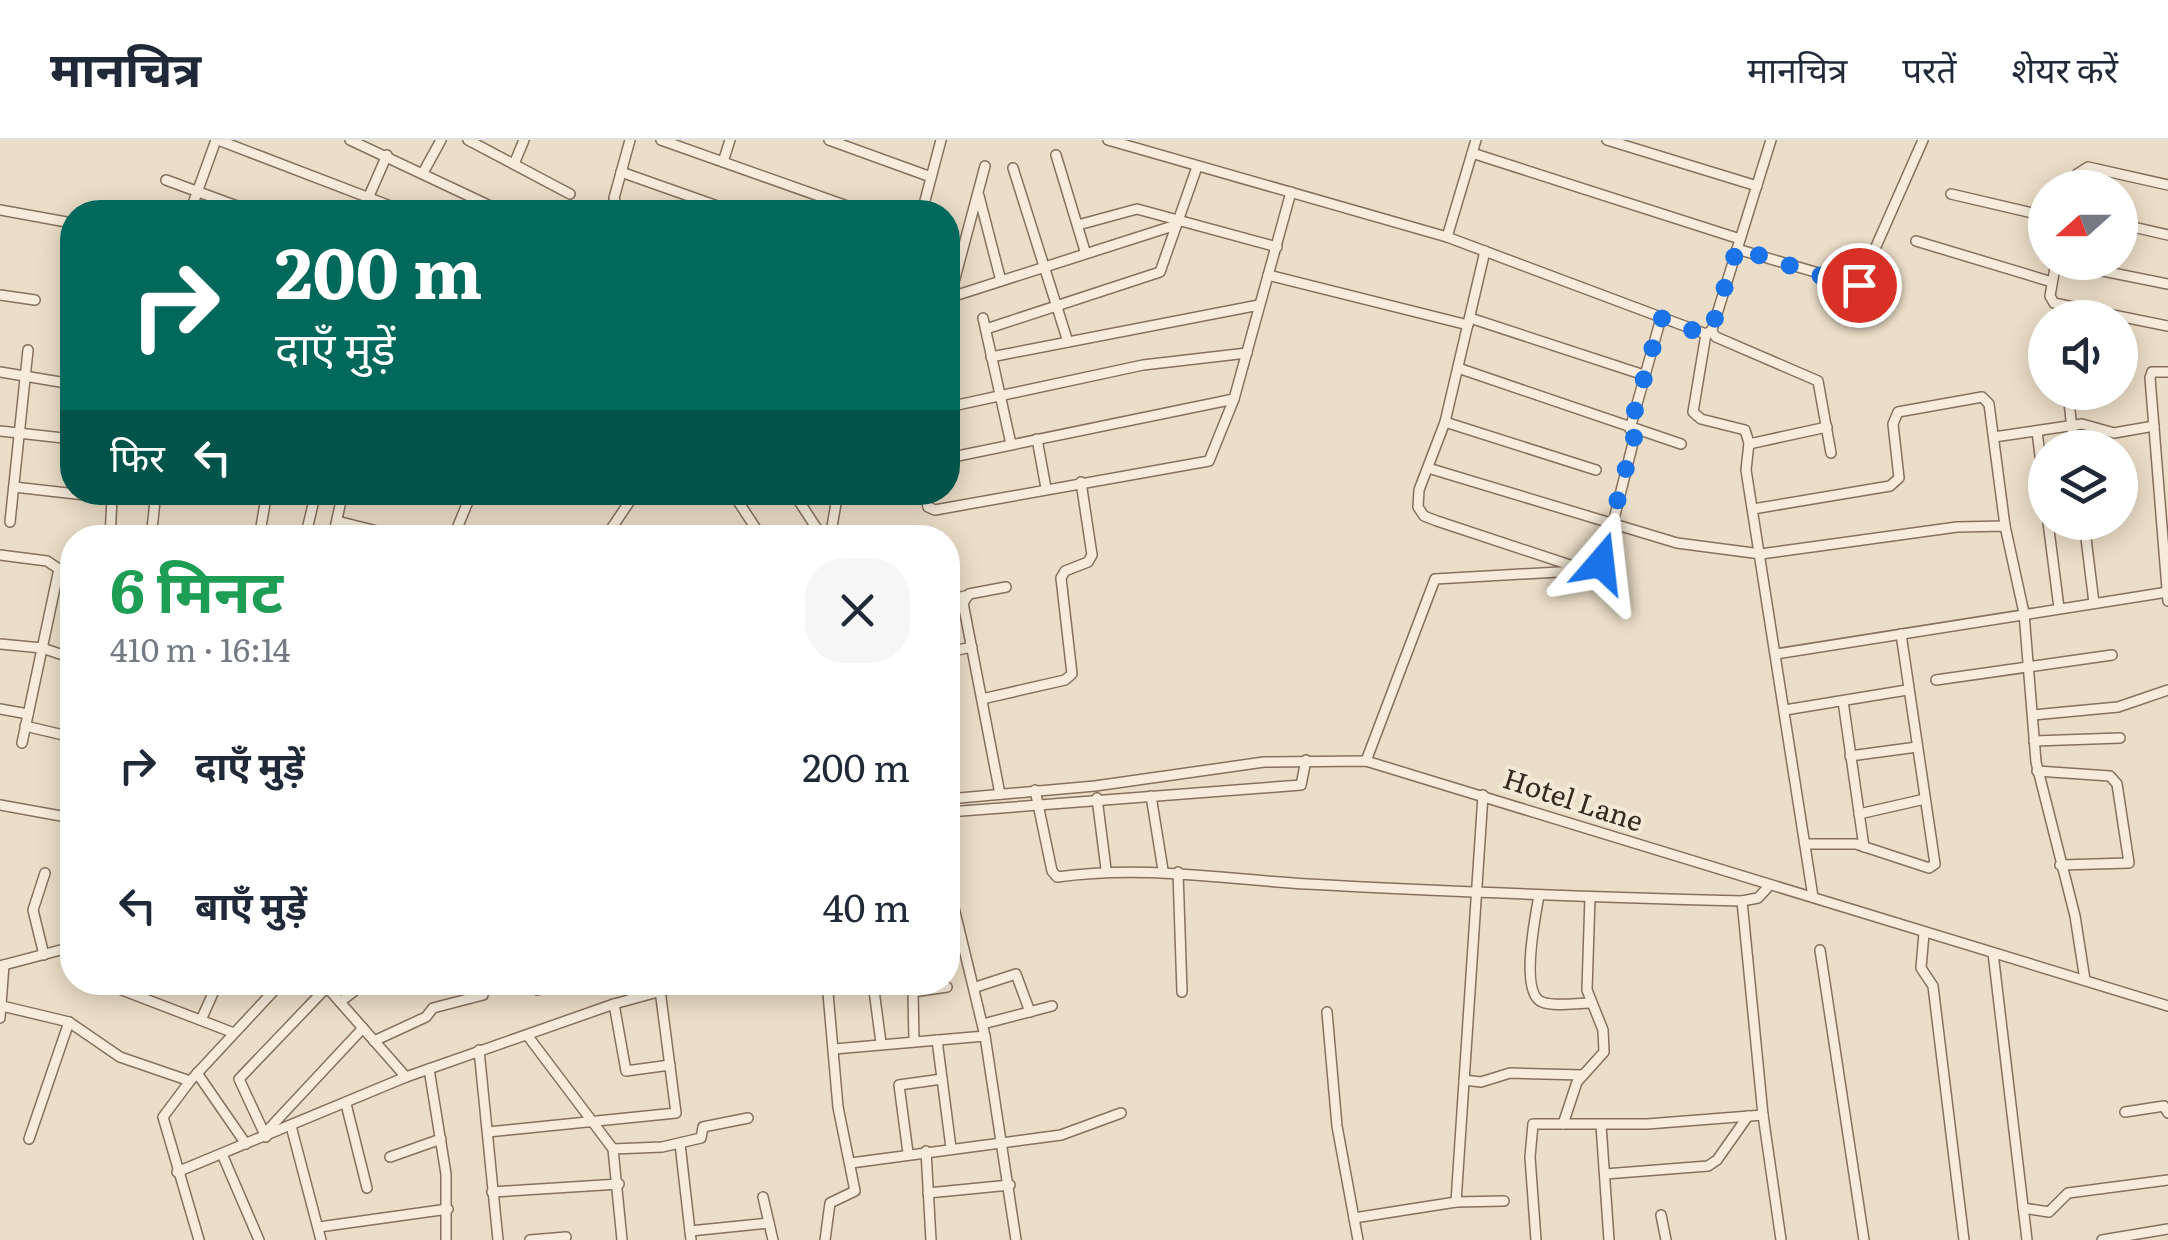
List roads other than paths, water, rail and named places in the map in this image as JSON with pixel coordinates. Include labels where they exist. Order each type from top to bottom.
[{"type":"street","points":[[195,200],[217,140],[380,200]]},
{"type":"street","points":[[350,140],[479,200]]},
{"type":"street","points":[[424,172],[441,140]]},
{"type":"street","points":[[468,140],[489,145],[514,164],[570,194]]},
{"type":"street","points":[[514,164],[524,140]]},
{"type":"street","points":[[617,200],[630,140]]},
{"type":"street","points":[[661,140],[830,200]]},
{"type":"street","points":[[723,162],[730,140]]},
{"type":"street","points":[[829,140],[931,177]]},
{"type":"street","points":[[925,200],[941,140]]},
{"type":"street","points":[[1108,140],[1448,237],[1661,318],[1709,332],[1818,381],[1831,454]]},
{"type":"street","points":[[1448,237],[1476,140]]},
{"type":"street","points":[[1607,140],[1758,186]]},
{"type":"street","points":[[1771,140],[1709,332],[1693,412],[1701,419],[1745,430],[1749,444],[1746,462],[1813,897]]},
{"type":"street","points":[[1472,153],[1852,286],[1859,285],[1923,140]]},
{"type":"street","points":[[367,200],[387,155]]},
{"type":"street","points":[[1056,155],[1085,251]]},
{"type":"street","points":[[960,258],[986,166]]},
{"type":"street","points":[[1011,444],[984,323],[1060,308],[1160,272],[1198,167]]},
{"type":"street","points":[[1013,168],[1068,342]]},
{"type":"street","points":[[622,172],[703,200]]},
{"type":"street","points":[[2138,178],[2168,185]]},
{"type":"street","points":[[166,180],[220,200]]},
{"type":"street","points":[[927,505],[935,510],[1209,461],[1234,398],[1291,192]]},
{"type":"street","points":[[978,193],[1001,280]]},
{"type":"street","points":[[1950,194],[2028,212]]},
{"type":"street","points":[[1078,226],[1124,209],[1277,247]]},
{"type":"street","points":[[0,210],[60,221]]},
{"type":"street","points":[[960,293],[1177,222]]},
{"type":"street","points":[[2138,228],[2168,235]]},
{"type":"street","points":[[1916,241],[2052,282],[2054,303],[2168,326]]},
{"type":"street","points":[[1485,251],[1445,422],[1417,500],[1424,516],[1587,571]]},
{"type":"street","points":[[1268,275],[1469,322],[1644,375]]},
{"type":"street","points":[[2138,278],[2168,284]]},
{"type":"street","points":[[0,295],[35,300]]},
{"type":"street","points":[[991,357],[1259,305]]},
{"type":"street","points":[[1366,761],[1435,579],[1587,571],[1604,558],[1644,375],[1661,318]]},
{"type":"street","points":[[10,522],[28,350]]},
{"type":"street","points":[[960,405],[1143,366],[1247,353]]},
{"type":"street","points":[[1458,368],[1682,444]]},
{"type":"street","points":[[0,372],[60,382]]},
{"type":"street","points":[[2168,372],[2150,374],[2168,600]]},
{"type":"street","points":[[1753,509],[1890,486],[1899,478],[1893,424],[1903,410],[1982,397],[1989,401],[2005,526],[2024,614],[2037,772],[2085,980]]},
{"type":"street","points":[[960,455],[1234,398]]},
{"type":"street","points":[[2070,410],[2072,430]]},
{"type":"street","points":[[1445,422],[1596,470]]},
{"type":"street","points":[[2044,430],[2095,425],[2114,433],[2154,426]]},
{"type":"street","points":[[1749,444],[1827,427]]},
{"type":"street","points":[[0,430],[60,438]]},
{"type":"street","points":[[1994,437],[2028,432]]},
{"type":"street","points":[[1037,439],[1046,488]]},
{"type":"street","points":[[1428,468],[1676,543],[1762,554],[1937,530],[2005,526]]},
{"type":"street","points":[[982,699],[1065,680],[1072,674],[1061,578],[1065,571],[1088,562],[1092,555],[1081,482]]},
{"type":"street","points":[[14,487],[60,492]]},
{"type":"street","points":[[335,525],[340,505]]},
{"type":"street","points":[[802,505],[817,525]]},
{"type":"street","points":[[336,521],[352,525]]},
{"type":"street","points":[[2050,540],[2058,608]]},
{"type":"street","points":[[2086,540],[2094,603]]},
{"type":"street","points":[[0,555],[58,565],[57,587],[22,743]]},
{"type":"street","points":[[960,597],[1006,586]]},
{"type":"street","points":[[1776,654],[2167,592]]},
{"type":"street","points":[[965,596],[1000,794]]},
{"type":"street","points":[[1805,844],[1841,842],[1933,866],[1900,634]]},
{"type":"street","points":[[0,644],[60,654]]},
{"type":"street","points":[[960,650],[972,647]]},
{"type":"street","points":[[1936,680],[2112,655]]},
{"type":"street","points":[[1785,710],[1907,690]]},
{"type":"street","points":[[2033,715],[2118,707],[2168,690]]},
{"type":"street","points":[[1842,700],[1864,847]]},
{"type":"street","points":[[0,710],[28,714]]},
{"type":"street","points":[[25,726],[60,734]]},
{"type":"street","points":[[2034,742],[2120,738]]},
{"type":"street","points":[[1850,756],[1917,746]]},
{"type":"street","name":"Hotel Lane","points":[[960,798],[1096,793],[1366,761],[1767,890],[1813,897],[1992,960],[2085,980],[2168,1006]]},
{"type":"street","points":[[960,810],[1096,793],[1151,796],[1301,785],[1306,768]]},
{"type":"street","points":[[2037,772],[2110,776],[2117,784],[2129,863],[2060,864]]},
{"type":"street","points":[[1096,793],[1106,869]]},
{"type":"street","points":[[1151,796],[1163,870]]},
{"type":"street","points":[[1036,798],[1054,876],[1106,869],[1163,870],[1475,892],[1742,901],[1767,890]]},
{"type":"street","points":[[1860,814],[1925,799]]},
{"type":"street","points":[[1456,1202],[1482,801]]},
{"type":"street","points":[[0,806],[60,816]]},
{"type":"street","points":[[44,955],[33,910],[45,872]]},
{"type":"street","points":[[1178,872],[1182,992]]},
{"type":"street","points":[[1539,895],[1530,967],[1535,996],[1542,1002],[1590,1003]]},
{"type":"street","points":[[1562,1124],[1571,1092],[1604,1052],[1603,1030],[1590,1003],[1585,966],[1590,897]]},
{"type":"street","points":[[1742,901],[1762,1115],[1781,1240]]},
{"type":"street","points":[[1924,933],[1921,968],[1933,984],[1964,1240]]},
{"type":"street","points":[[960,937],[986,1036],[1016,1240]]},
{"type":"street","points":[[1820,950],[1864,1240]]},
{"type":"street","points":[[0,1018],[2,966],[60,952]]},
{"type":"street","points":[[1992,960],[2027,1240]]},
{"type":"street","points":[[976,988],[1016,974],[1030,1012]]},
{"type":"street","points":[[135,995],[234,1033]]},
{"type":"street","points":[[200,1020],[212,995]]},
{"type":"street","points":[[200,1240],[163,1117],[193,1077],[270,995]]},
{"type":"street","points":[[266,1135],[239,1079],[316,995]]},
{"type":"street","points":[[334,995],[406,1077]]},
{"type":"street","points":[[340,1002],[349,995]]},
{"type":"street","points":[[374,1041],[426,1017],[433,1008],[479,995]]},
{"type":"street","points":[[177,1172],[428,1068],[643,995]]},
{"type":"street","points":[[488,1132],[593,1119],[673,1115],[676,1109],[661,995]]},
{"type":"street","points":[[824,1240],[830,1203],[855,1191],[838,1107],[828,995]]},
{"type":"street","points":[[875,995],[881,1043]]},
{"type":"street","points":[[913,995],[914,1040]]},
{"type":"street","points":[[614,1004],[626,1070],[670,1065]]},
{"type":"street","points":[[2,1006],[68,1022],[120,1057],[193,1077],[246,1144]]},
{"type":"street","points":[[983,1024],[1052,1006]]},
{"type":"street","points":[[1327,1012],[1337,1126],[1358,1240]]},
{"type":"street","points":[[29,1138],[68,1022]]},
{"type":"street","points":[[266,1135],[362,1028]]},
{"type":"street","points":[[527,1035],[613,1149],[622,1240]]},
{"type":"street","points":[[834,1048],[986,1036]]},
{"type":"street","points":[[937,1040],[951,1148]]},
{"type":"street","points":[[479,1050],[498,1240]]},
{"type":"street","points":[[428,1068],[442,1139],[448,1209],[446,1240]]},
{"type":"street","points":[[1464,1080],[1486,1081],[1515,1073],[1583,1075]]},
{"type":"street","points":[[908,1153],[899,1085],[942,1079]]},
{"type":"street","points":[[346,1104],[367,1188]]},
{"type":"street","points":[[2125,1112],[2164,1106],[2168,1113]]},
{"type":"street","points":[[852,1163],[1061,1135],[1120,1113]]},
{"type":"street","points":[[1536,1240],[1530,1130],[1536,1123],[1600,1125],[1762,1115]]},
{"type":"street","points":[[1605,1174],[1708,1166],[1717,1160],[1748,1116]]},
{"type":"street","points":[[613,1149],[680,1144],[701,1138],[702,1127],[748,1118]]},
{"type":"street","points":[[1600,1125],[1608,1240]]},
{"type":"street","points":[[291,1126],[322,1240]]},
{"type":"street","points":[[390,1157],[442,1139]]},
{"type":"street","points":[[680,1144],[691,1236],[769,1222]]},
{"type":"street","points":[[926,1151],[931,1240]]},
{"type":"street","points":[[222,1154],[258,1240]]},
{"type":"street","points":[[2023,1208],[2049,1212],[2068,1193],[2168,1180]]},
{"type":"street","points":[[492,1192],[619,1184]]},
{"type":"street","points":[[928,1193],[1010,1185]]},
{"type":"street","points":[[763,1197],[773,1240]]},
{"type":"street","points":[[1354,1218],[1456,1202],[1504,1201]]},
{"type":"street","points":[[319,1228],[448,1209]]},
{"type":"street","points":[[1661,1214],[1666,1240]]},
{"type":"street","points":[[2102,1240],[2166,1233]]},
{"type":"street","points":[[530,1240],[566,1237]]}]
